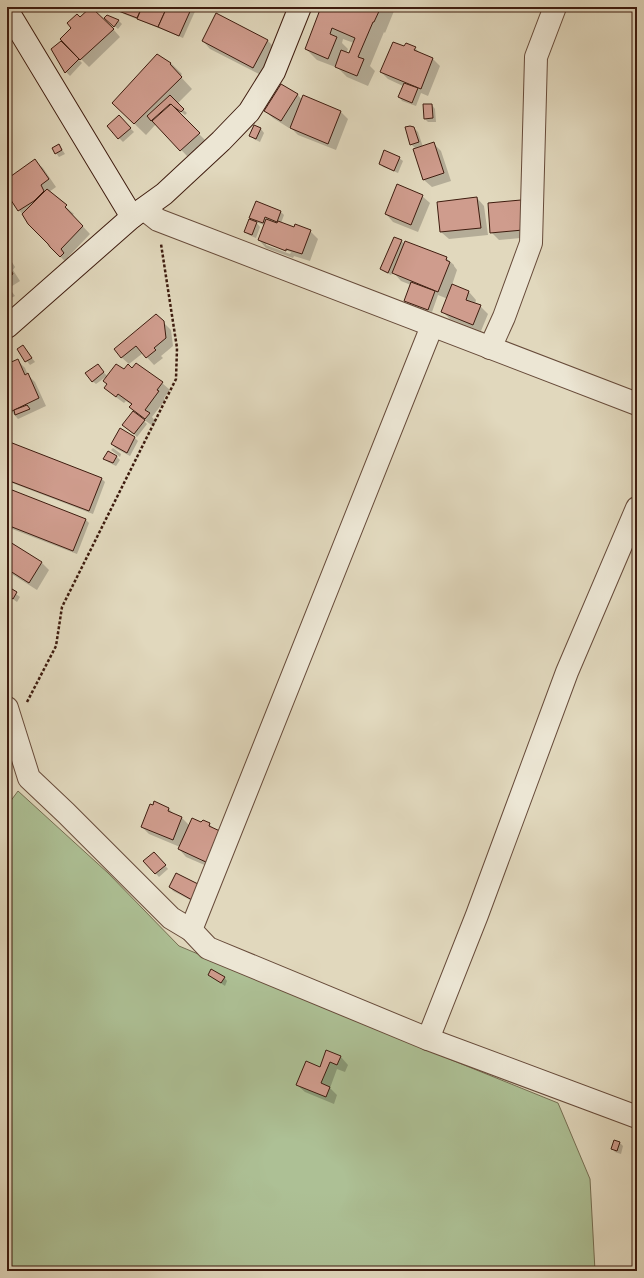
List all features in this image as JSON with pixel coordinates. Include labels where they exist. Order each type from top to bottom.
[{"type":"street","points":[[7,327],[144,215],[249,112],[274,72],[300,7]]},
{"type":"street","points":[[490,348],[504,317],[531,243],[536,56],[555,7]]},
{"type":"street","points":[[7,10],[144,215],[637,404]]},
{"type":"street","points":[[191,930],[432,326]]},
{"type":"street","points":[[428,1038],[478,915],[567,672],[637,508]]},
{"type":"street","points":[[7,708],[29,778],[171,918],[191,930],[208,948],[428,1038],[637,1117]]},
{"type":"path","points":[[14,729],[56,646],[62,607],[176,379],[177,348],[144,215]]},
{"type":"path","points":[[632,1271],[637,1258]]},
{"type":"green space","points":[[18,791],[108,873],[179,946],[558,1103],[590,1179],[595,1271],[7,1271],[7,806]]},
{"type":"building","points":[[91,7],[114,29],[80,60],[60,39],[71,28],[67,23],[77,14],[80,17]]},
{"type":"building","points":[[117,7],[142,7],[137,18],[116,10]]},
{"type":"building","points":[[142,7],[167,7],[158,27],[137,19]]},
{"type":"building","points":[[167,7],[192,7],[179,36],[158,27]]},
{"type":"building","points":[[321,7],[381,7],[358,57],[364,59],[357,76],[335,67],[341,50],[349,53],[355,38],[332,28],[330,34],[337,37],[328,59],[305,49]]},
{"type":"building","points":[[216,13],[268,40],[253,68],[202,41]]},
{"type":"building","points":[[107,15],[119,20],[114,27],[104,18]]},
{"type":"building","points":[[61,41],[79,59],[65,73],[51,49]]},
{"type":"building","points":[[393,42],[404,46],[406,43],[416,47],[414,50],[433,58],[421,89],[380,72]]},
{"type":"building","points":[[157,54],[171,63],[170,64],[182,77],[134,124],[112,103]]},
{"type":"building","points":[[404,83],[418,88],[412,103],[398,97]]},
{"type":"building","points":[[281,84],[298,94],[281,121],[264,111]]},
{"type":"building","points":[[170,95],[184,109],[181,112],[170,104],[151,121],[147,116]]},
{"type":"building","points":[[303,95],[341,111],[328,144],[290,128]]},
{"type":"building","points":[[171,104],[200,133],[180,151],[152,121]]},
{"type":"building","points":[[423,104],[432,104],[433,118],[424,119]]},
{"type":"building","points":[[119,115],[131,128],[118,139],[107,126]]},
{"type":"building","points":[[254,125],[261,128],[256,139],[249,136]]},
{"type":"building","points":[[405,127],[414,127],[419,142],[410,145]]},
{"type":"building","points":[[434,142],[444,173],[423,180],[413,149]]},
{"type":"building","points":[[59,144],[62,150],[55,154],[52,148]]},
{"type":"building","points":[[384,150],[400,157],[394,171],[379,164]]},
{"type":"building","points":[[35,159],[49,179],[41,185],[44,191],[34,201],[18,211],[7,194],[7,179]]},
{"type":"building","points":[[397,184],[423,195],[411,225],[385,214]]},
{"type":"building","points":[[47,189],[67,205],[65,207],[83,226],[61,249],[64,253],[60,257],[28,224],[22,214]]},
{"type":"building","points":[[477,197],[481,228],[440,232],[437,202]]},
{"type":"building","points":[[521,200],[523,230],[490,233],[488,203]]},
{"type":"building","points":[[256,201],[281,211],[277,222],[265,217],[263,223],[249,218]]},
{"type":"building","points":[[249,219],[257,222],[252,235],[244,232]]},
{"type":"building","points":[[266,219],[277,223],[278,221],[294,227],[295,224],[311,230],[302,254],[286,249],[286,251],[258,240]]},
{"type":"building","points":[[394,237],[402,240],[388,273],[380,269]]},
{"type":"building","points":[[405,241],[447,257],[446,260],[450,262],[438,292],[392,273]]},
{"type":"building","points":[[7,263],[13,274],[7,278]]},
{"type":"building","points":[[411,282],[435,291],[428,310],[404,301]]},
{"type":"building","points":[[452,284],[469,291],[466,300],[481,305],[473,325],[441,312]]},
{"type":"building","points":[[156,314],[164,321],[166,338],[154,348],[156,350],[146,358],[136,346],[121,358],[114,349]]},
{"type":"building","points":[[23,345],[32,358],[25,362],[17,349]]},
{"type":"building","points":[[18,359],[25,375],[28,373],[39,398],[10,412],[7,405],[7,364]]},
{"type":"building","points":[[136,363],[163,382],[157,390],[159,391],[145,410],[150,413],[145,419],[129,407],[132,404],[118,394],[116,397],[104,388],[107,384],[103,381],[116,364],[124,369],[128,364],[132,368]]},
{"type":"building","points":[[98,364],[104,372],[92,382],[85,373]]},
{"type":"building","points":[[27,405],[30,409],[15,415],[14,410]]},
{"type":"building","points":[[133,411],[145,420],[134,434],[122,425]]},
{"type":"building","points":[[120,428],[135,437],[127,453],[111,444]]},
{"type":"building","points":[[7,441],[102,478],[89,511],[7,480]]},
{"type":"building","points":[[108,451],[117,456],[113,463],[103,459]]},
{"type":"building","points":[[7,488],[86,519],[73,551],[7,525]]},
{"type":"building","points":[[10,542],[42,562],[29,583],[7,569],[7,547]]},
{"type":"building","points":[[7,586],[17,592],[13,599],[7,595]]},
{"type":"building","points":[[154,801],[169,808],[168,811],[182,817],[173,840],[141,827],[150,804],[153,805]]},
{"type":"building","points":[[192,818],[201,822],[203,820],[210,823],[209,826],[222,832],[208,863],[178,849]]},
{"type":"building","points":[[154,852],[166,865],[155,874],[143,861]]},
{"type":"building","points":[[176,873],[200,885],[192,900],[169,887]]},
{"type":"building","points":[[211,969],[225,977],[221,983],[208,975]]},
{"type":"building","points":[[326,1050],[341,1056],[337,1065],[330,1062],[321,1083],[330,1087],[326,1097],[296,1085],[306,1061],[320,1067]]},
{"type":"building","points":[[614,1140],[620,1142],[617,1151],[611,1149]]}]
